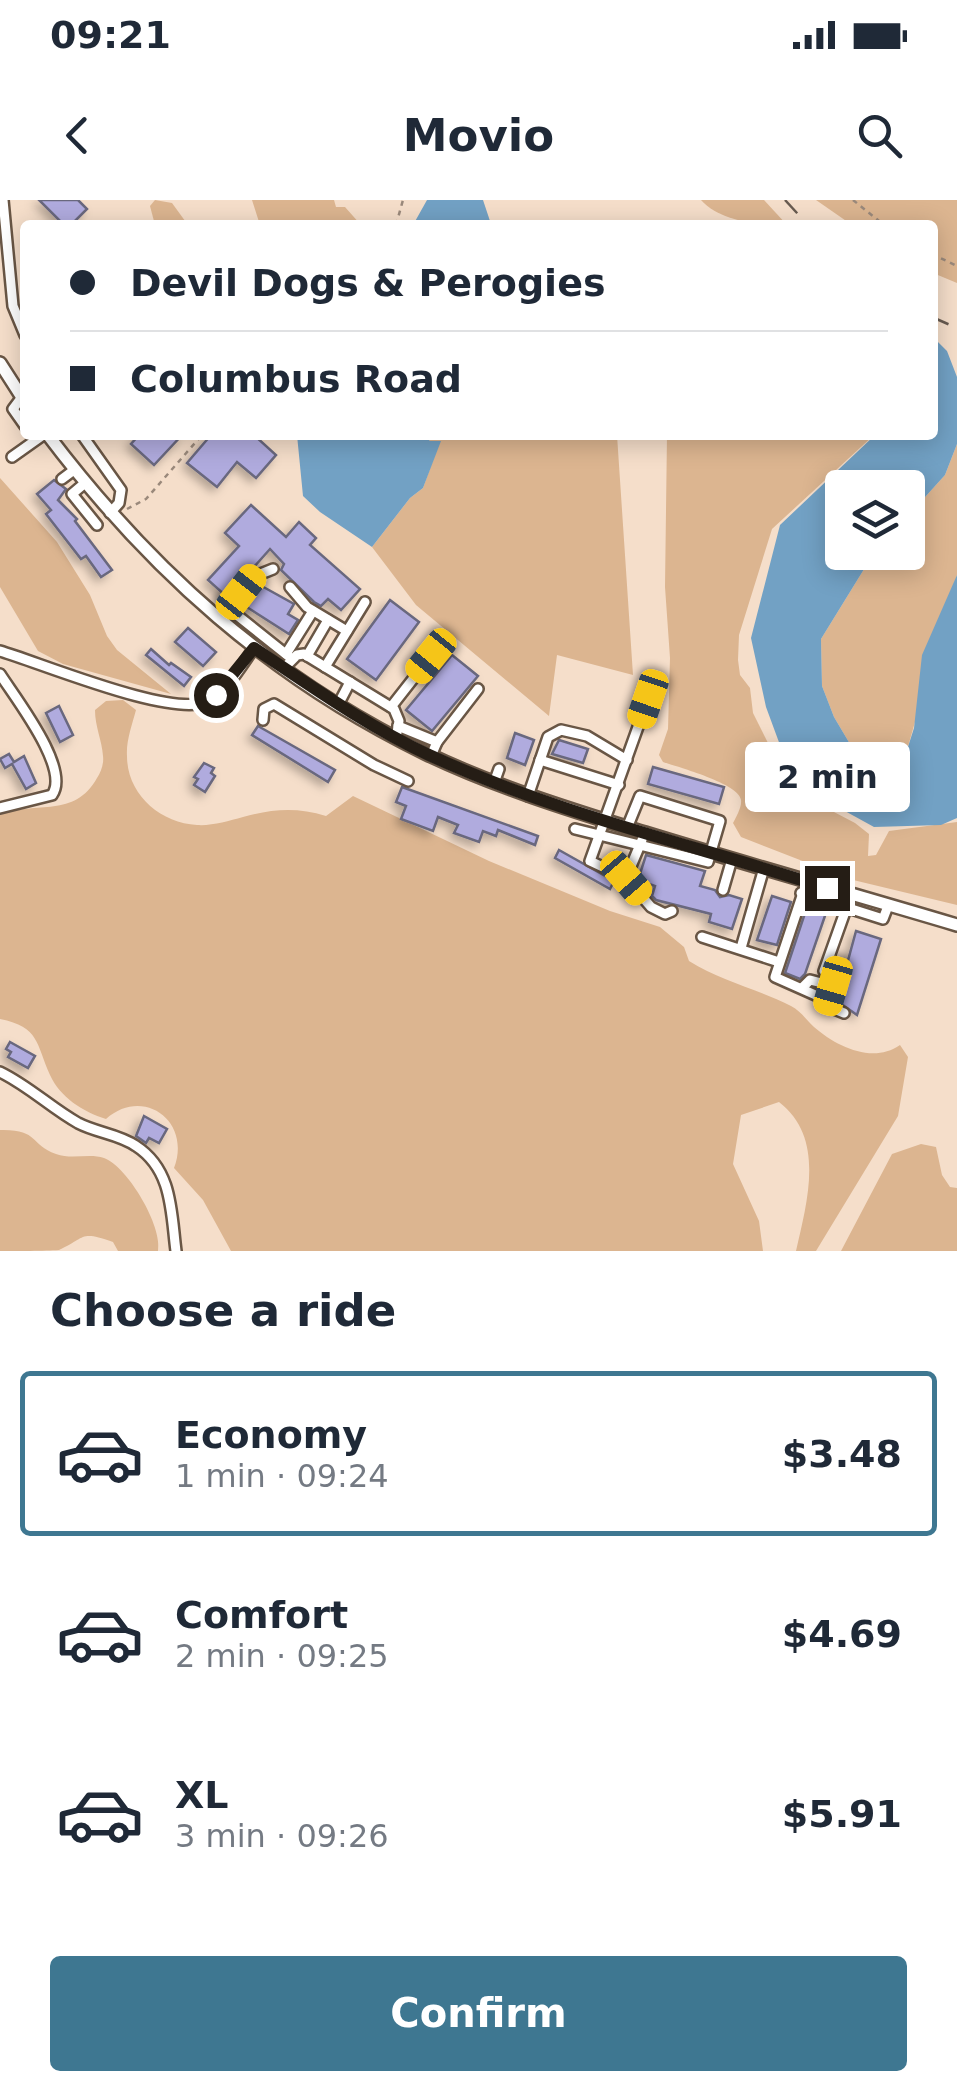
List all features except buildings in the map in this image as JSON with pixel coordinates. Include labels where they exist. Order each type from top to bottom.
[{"type":"main road","points":[[0,363],[5,380]]},
{"type":"main road","points":[[44,440],[177,583],[219,620],[254,648],[287,661],[338,704],[398,732],[431,756],[528,796],[627,828],[642,839],[764,868],[804,887],[848,901],[888,906],[957,925]]},
{"type":"street","points":[[3,200],[13,306],[20,323]]},
{"type":"street","points":[[12,457],[35,440]]},
{"type":"street","points":[[86,440],[121,490],[121,501],[112,516]]},
{"type":"street","points":[[62,479],[74,470]]},
{"type":"street","points":[[85,483],[72,494],[97,526]]},
{"type":"street","points":[[219,620],[253,577],[273,570]]},
{"type":"street","points":[[290,587],[313,610],[347,631]]},
{"type":"street","points":[[326,667],[365,602]]},
{"type":"street","points":[[228,608],[287,661]]},
{"type":"street","points":[[287,661],[313,610]]},
{"type":"street","points":[[307,656],[328,620]]},
{"type":"street","points":[[0,651],[120,691],[183,705],[207,702],[216,695],[254,648]]},
{"type":"street","points":[[287,661],[300,653],[307,656],[391,706],[398,714],[398,732],[436,742]]},
{"type":"street","points":[[391,706],[431,656]]},
{"type":"street","points":[[0,674],[42,740],[58,776],[52,796],[0,808]]},
{"type":"street","points":[[338,704],[350,682]]},
{"type":"street","points":[[431,756],[436,742],[478,688]]},
{"type":"street","points":[[648,699],[590,861],[626,878],[650,907],[665,914],[672,911]]},
{"type":"street","points":[[263,720],[264,709],[274,704],[374,766],[408,781]]},
{"type":"street","points":[[528,796],[548,737],[561,730],[587,736],[627,760]]},
{"type":"street","points":[[540,760],[618,785]]},
{"type":"street","points":[[494,783],[499,769]]},
{"type":"street","points":[[627,828],[640,796],[720,821],[712,853]]},
{"type":"street","points":[[575,829],[600,836],[642,839],[626,878]]},
{"type":"street","points":[[723,890],[732,859]]},
{"type":"street","points":[[740,948],[764,868]]},
{"type":"street","points":[[804,887],[775,976],[820,996]]},
{"type":"street","points":[[844,1012],[827,1006],[834,978],[824,971],[848,901]]},
{"type":"street","points":[[702,937],[780,962]]},
{"type":"street","points":[[803,987],[810,980],[833,986]]},
{"type":"street","points":[[0,1072],[73,1120],[122,1139],[156,1164],[169,1192],[176,1251]]},
{"type":"path","points":[[853,200],[878,220]]},
{"type":"path","points":[[112,516],[152,494],[198,440]]},
{"type":"shaded area","points":[[155,200],[172,203],[184,220],[154,220],[150,206]]},
{"type":"shaded area","points":[[252,200],[334,200],[336,207],[345,207],[357,220],[258,220]]},
{"type":"shaded area","points":[[701,200],[764,200],[782,220],[739,220]]},
{"type":"shaded area","points":[[816,200],[957,200],[957,283],[938,275],[938,220],[845,220]]},
{"type":"shaded area","points":[[617,440],[633,675],[557,655],[549,716],[416,605],[372,547],[410,498],[423,488],[440,441],[430,441]]},
{"type":"shaded area","points":[[667,440],[869,440],[836,470],[825,470],[825,480],[772,529],[739,635],[740,675],[750,688],[753,713],[771,749],[777,772],[790,789],[869,834],[868,856],[876,855],[889,831],[957,822],[957,905],[849,879],[741,837],[733,823],[741,806],[738,794],[707,777],[663,762],[659,755],[668,729],[670,658],[665,587]]},
{"type":"shaded area","points":[[957,444],[957,575],[907,750],[886,761],[850,744],[834,717],[822,686],[821,639],[864,570],[925,570],[925,497],[945,475]]},
{"type":"shaded area","points":[[0,478],[57,542],[90,595],[117,650],[171,694],[63,664],[38,651],[0,587]]},
{"type":"shaded area","points":[[123,700],[136,710],[127,750],[133,783],[148,804],[170,819],[203,825],[274,811],[295,810],[326,816],[353,796],[489,861],[610,911],[660,927],[684,947],[689,961],[791,1006],[823,1034],[844,1046],[878,1053],[900,1045],[908,1057],[898,1116],[816,1251],[796,1251],[808,1192],[808,1152],[794,1117],[779,1102],[741,1115],[733,1164],[759,1221],[763,1251],[231,1251],[203,1200],[174,1168],[176,1136],[161,1113],[135,1106],[106,1119],[81,1108],[54,1083],[30,1032],[0,1019],[0,815],[66,804],[88,791],[103,762],[95,710],[106,701]]},
{"type":"shaded area","points":[[0,1130],[28,1135],[56,1154],[104,1158],[113,1164],[142,1199],[155,1228],[158,1251],[118,1251],[113,1242],[88,1236],[59,1250],[0,1251]]},
{"type":"shaded area","points":[[921,1144],[936,1147],[942,1175],[950,1187],[957,1188],[957,1251],[841,1251],[892,1154]]},
{"type":"water","points":[[427,200],[483,200],[490,220],[416,220]]},
{"type":"water","points":[[938,342],[947,351],[957,377],[957,444],[945,475],[925,497],[925,470],[838,470],[870,440],[938,440]]},
{"type":"water","points":[[297,440],[441,441],[423,488],[410,498],[372,547],[303,496]]},
{"type":"water","points":[[825,482],[825,570],[864,570],[821,639],[822,686],[850,744],[886,761],[907,750],[914,728],[922,655],[957,575],[957,818],[941,825],[874,827],[794,783],[766,707],[751,638],[780,525]]},
{"type":"railway","points":[[785,200],[803,220]]},
{"type":"railway","points":[[938,320],[957,328]]},
{"type":"route","points":[[216,695],[254,648],[346,710],[426,753],[494,783],[827,888]]}]
